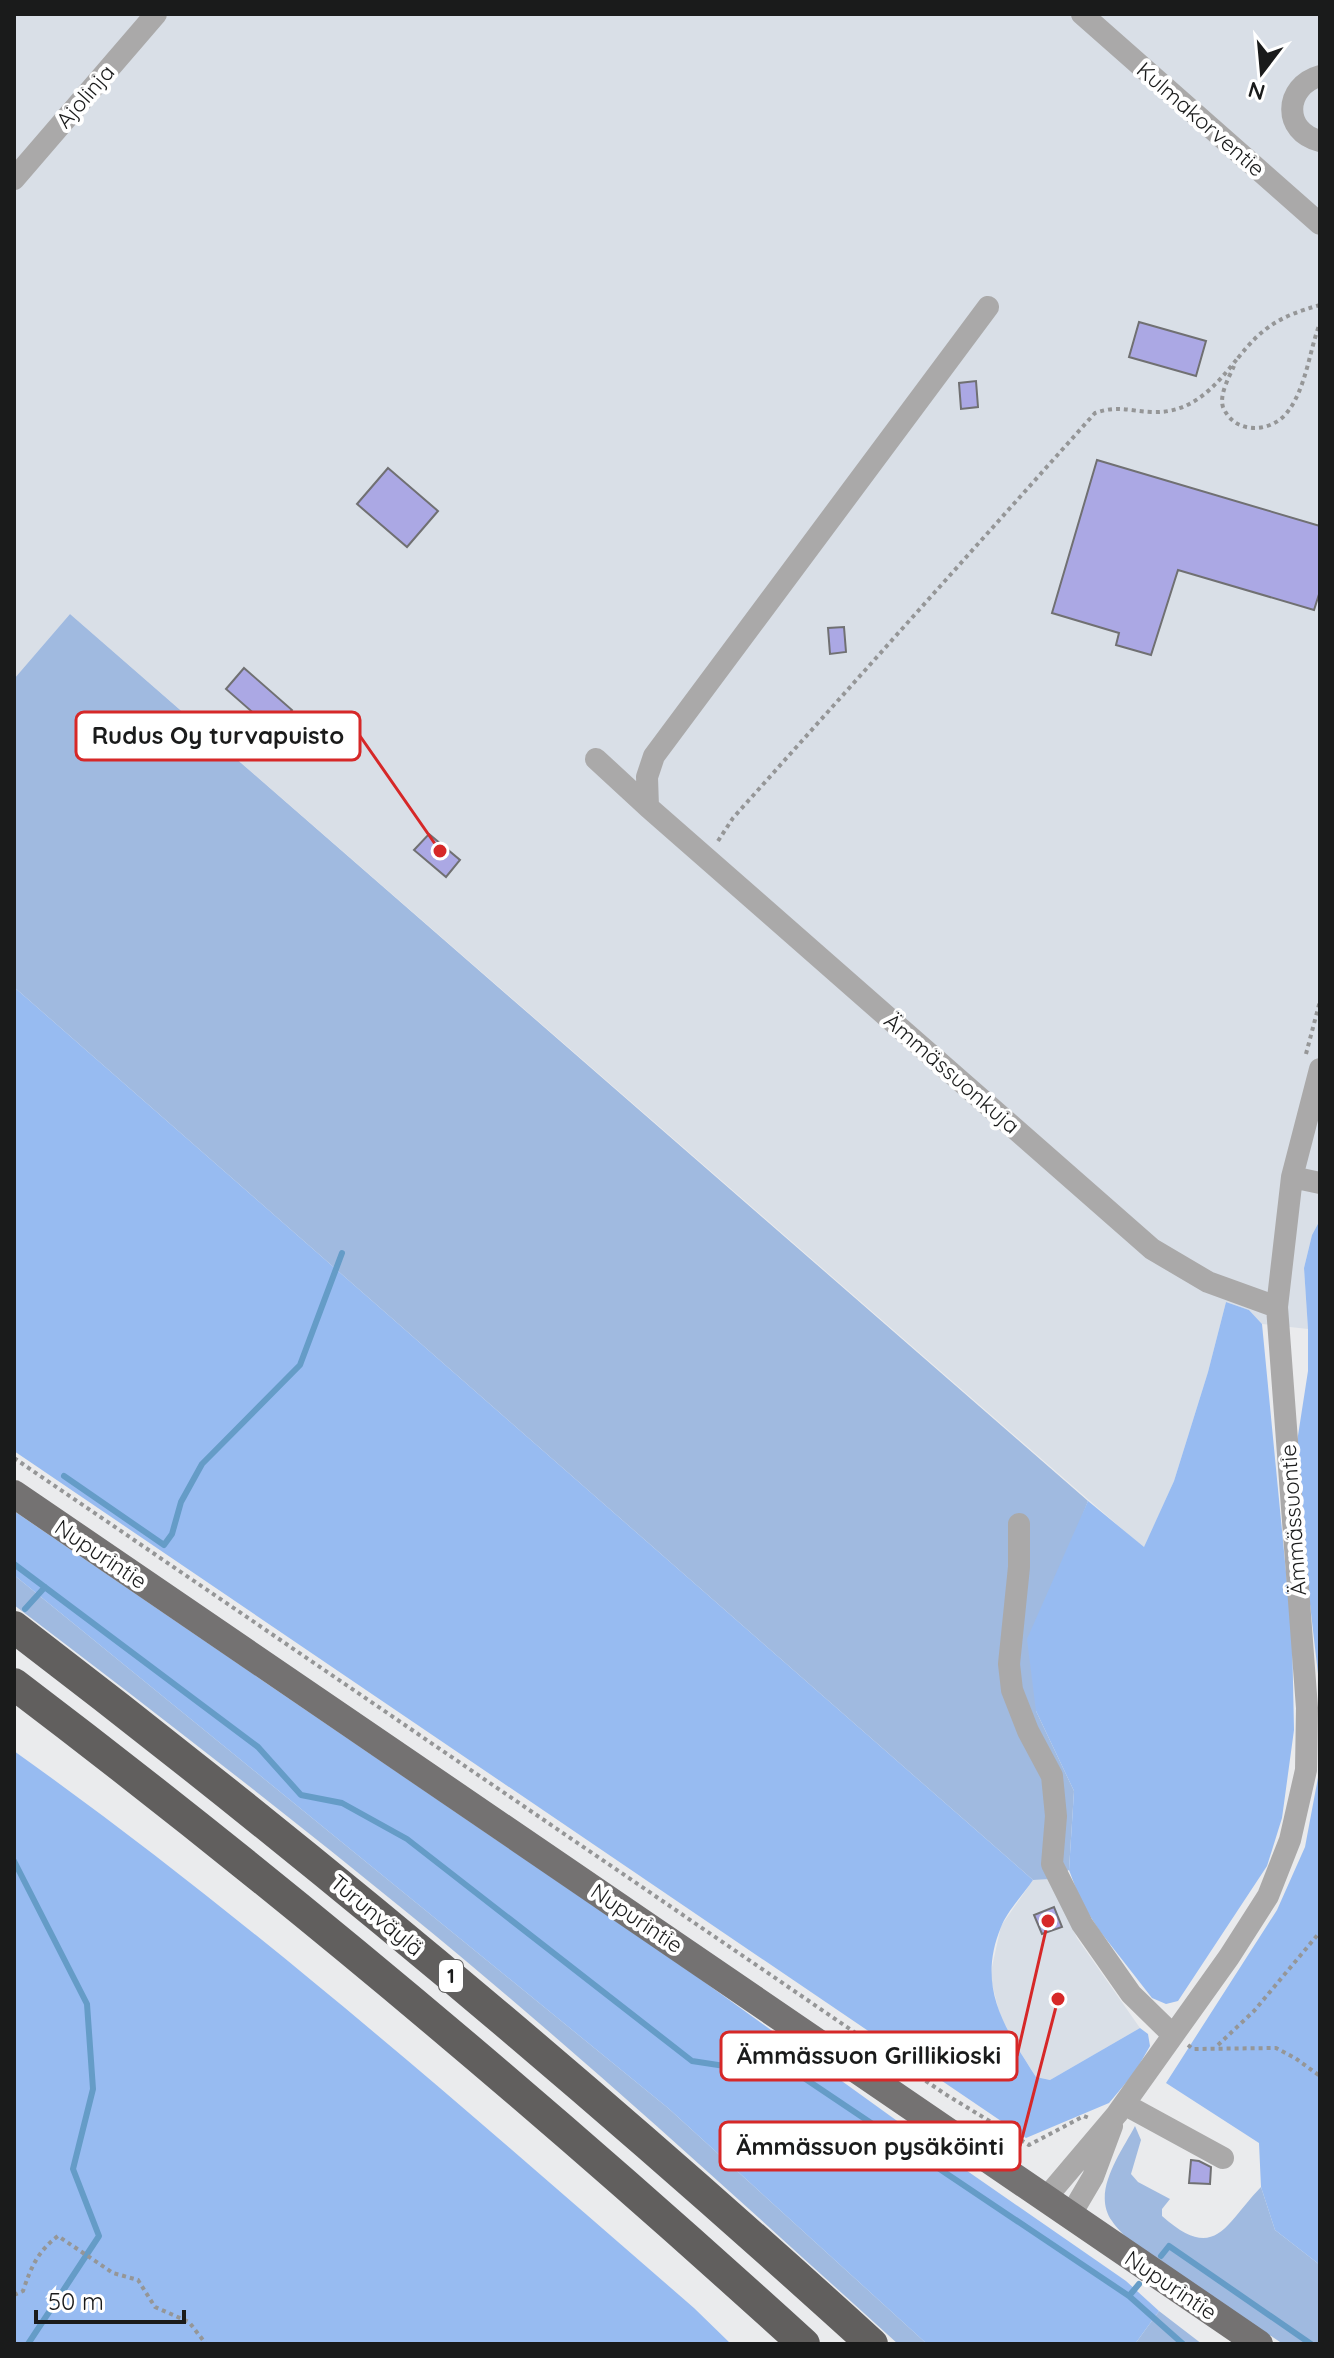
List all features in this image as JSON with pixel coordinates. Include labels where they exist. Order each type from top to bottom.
[{"type":"highway","name":"Turunväylä","points":[[14,1627],[150,1731],[581,2085],[872,2344]]},
{"type":"highway","name":"Turunväylä","points":[[14,1684],[120,1764],[282,1894],[553,2122],[804,2344]]},
{"type":"main road","name":"Nupurintie","points":[[14,1494],[1259,2344]]},
{"type":"street","name":"Ajolinja","points":[[14,179],[156,14]]},
{"type":"street","name":"Kulmakorventie","points":[[1082,14],[1320,224]]},
{"type":"street","points":[[1320,76],[1302,85],[1292,104],[1296,125],[1304,134],[1320,141]]},
{"type":"street","points":[[648,807],[647,777],[654,756],[988,307]]},
{"type":"street","name":"Ämmässuonkuja","points":[[596,759],[1152,1249],[1208,1282],[1277,1307]]},
{"type":"street","name":"Ämmässuontie","points":[[1045,2199],[1120,2109],[1229,1957],[1268,1896],[1290,1840],[1306,1770],[1307,1708],[1277,1307],[1292,1177],[1312,1065]]},
{"type":"street","points":[[1292,1177],[1320,1183]]},
{"type":"street","points":[[1019,1524],[1019,1567],[1009,1664],[1012,1690],[1028,1731],[1052,1776],[1056,1816],[1052,1864],[1082,1924],[1131,1994],[1172,2034]]},
{"type":"street","points":[[1120,2109],[1223,2158]]},
{"type":"street","name":"Ämmässuontie","points":[[1070,2216],[1093,2177],[1120,2109]]},
{"type":"path","points":[[712,863],[720,835],[733,818],[1095,413],[1112,407],[1171,412],[1189,406],[1219,382],[1254,337],[1291,314],[1320,305]]},
{"type":"path","points":[[1237,359],[1227,381],[1222,406],[1233,421],[1242,426],[1262,429],[1274,424],[1294,403],[1320,323]]},
{"type":"path","points":[[1312,1065],[1320,1001]]},
{"type":"path","points":[[14,1458],[906,2067],[1029,2145],[1084,2116],[1094,2121],[1086,2129]]},
{"type":"path","points":[[1217,2047],[1254,2011],[1320,1932]]},
{"type":"path","points":[[1172,2034],[1193,2049],[1276,2048],[1320,2076]]},
{"type":"path","points":[[14,2295],[23,2291],[33,2262],[45,2246],[58,2236],[113,2273],[138,2280],[155,2307],[189,2322],[206,2344]]},
{"type":"shaded area","points":[[14,14],[1320,14],[1320,1220],[1312,1235],[1304,1268],[1308,1329],[1262,1324],[1249,1310],[1226,1302],[1174,1481],[1144,1548],[70,614],[14,679]]},
{"type":"shaded area","points":[[70,614],[1088,1501],[1066,1557],[1036,1711],[1074,1791],[1069,1870],[1051,1879],[1033,1880],[14,987],[14,679]]},
{"type":"shaded area","points":[[14,987],[1033,1880],[1004,1921],[994,1949],[993,1988],[998,2006],[1014,2041],[1036,2077],[1050,2080],[1140,2028],[1148,2034],[1150,2046],[1135,2072],[1109,2103],[1026,2138],[14,1451]]},
{"type":"shaded area","points":[[1320,1220],[1320,1691],[1307,1578],[1297,1442],[1308,1371],[1304,1268],[1312,1235]]},
{"type":"shaded area","points":[[1226,1302],[1249,1310],[1262,1324],[1292,1634],[1294,1730],[1282,1818],[1267,1866],[1178,2001],[1166,2004],[1152,1998],[1081,1902],[1069,1870],[1074,1791],[1036,1711],[1027,1639],[1088,1501],[1144,1547],[1174,1481]]},
{"type":"shaded area","points":[[14,1511],[696,1976],[1126,2281],[1159,2311],[1135,2344],[927,2344],[668,2108],[14,1575]]},
{"type":"shaded area","points":[[14,1575],[668,2108],[927,2344],[898,2344],[656,2126],[472,1966],[262,1796],[14,1605]]},
{"type":"shaded area","points":[[14,1751],[190,1883],[361,2021],[694,2308],[731,2344],[14,2344]]},
{"type":"shaded area","points":[[1320,1767],[1320,2265],[1275,2230],[1261,2187],[1259,2143],[1166,2083],[1277,1910],[1305,1847]]},
{"type":"shaded area","points":[[1051,1879],[1077,1938],[1140,2028],[1050,2080],[1036,2077],[1002,2023],[990,1976],[1001,1926],[1033,1880]]},
{"type":"shaded area","points":[[1135,2126],[1141,2140],[1131,2174],[1138,2182],[1170,2199],[1162,2209],[1162,2216],[1180,2230],[1195,2237],[1208,2238],[1218,2233],[1261,2187],[1275,2230],[1320,2265],[1320,2344],[1283,2344],[1129,2241],[1116,2226],[1106,2210],[1106,2185]]},
{"type":"shaded area","points":[[1159,2311],[1202,2344],[1135,2344]]},
{"type":"building","points":[[1139,322],[1206,341],[1196,376],[1129,357]]},
{"type":"building","points":[[976,381],[978,407],[961,409],[959,383]]},
{"type":"building","points":[[1097,460],[1320,526],[1320,591],[1314,610],[1178,570],[1151,655],[1116,645],[1119,633],[1052,613]]},
{"type":"building","points":[[388,468],[438,511],[407,547],[357,504]]},
{"type":"building","points":[[844,627],[846,652],[830,654],[828,628]]},
{"type":"building","points":[[244,668],[292,710],[274,731],[226,689]]},
{"type":"building","points":[[429,834],[460,860],[446,877],[414,850]]},
{"type":"building","points":[[1054,1907],[1062,1927],[1042,1934],[1034,1915]]},
{"type":"building","points":[[1191,2160],[1211,2167],[1210,2184],[1189,2183]]},
{"type":"waterway","points":[[64,1476],[164,1545],[172,1534],[181,1502],[202,1464],[300,1365],[342,1253]]},
{"type":"waterway","points":[[14,1564],[258,1747],[301,1795],[342,1803],[407,1839],[692,2061],[804,2078],[1129,2296],[1183,2344]]},
{"type":"waterway","points":[[25,1609],[45,1587]]},
{"type":"waterway","points":[[14,1861],[87,2004],[93,2089],[73,2169],[99,2236],[28,2344]]},
{"type":"waterway","points":[[1161,2256],[1169,2246],[1311,2344]]},
{"type":"waterway","points":[[1129,2296],[1139,2284]]},
{"type":"place","name":"Rudus Oy turvapuisto","points":[[440,851]]},
{"type":"place","name":"Ämmässuon Grillikioski","points":[[1048,1921]]},
{"type":"place","name":"Ämmässuon pysäköinti","points":[[1058,1999]]}]
